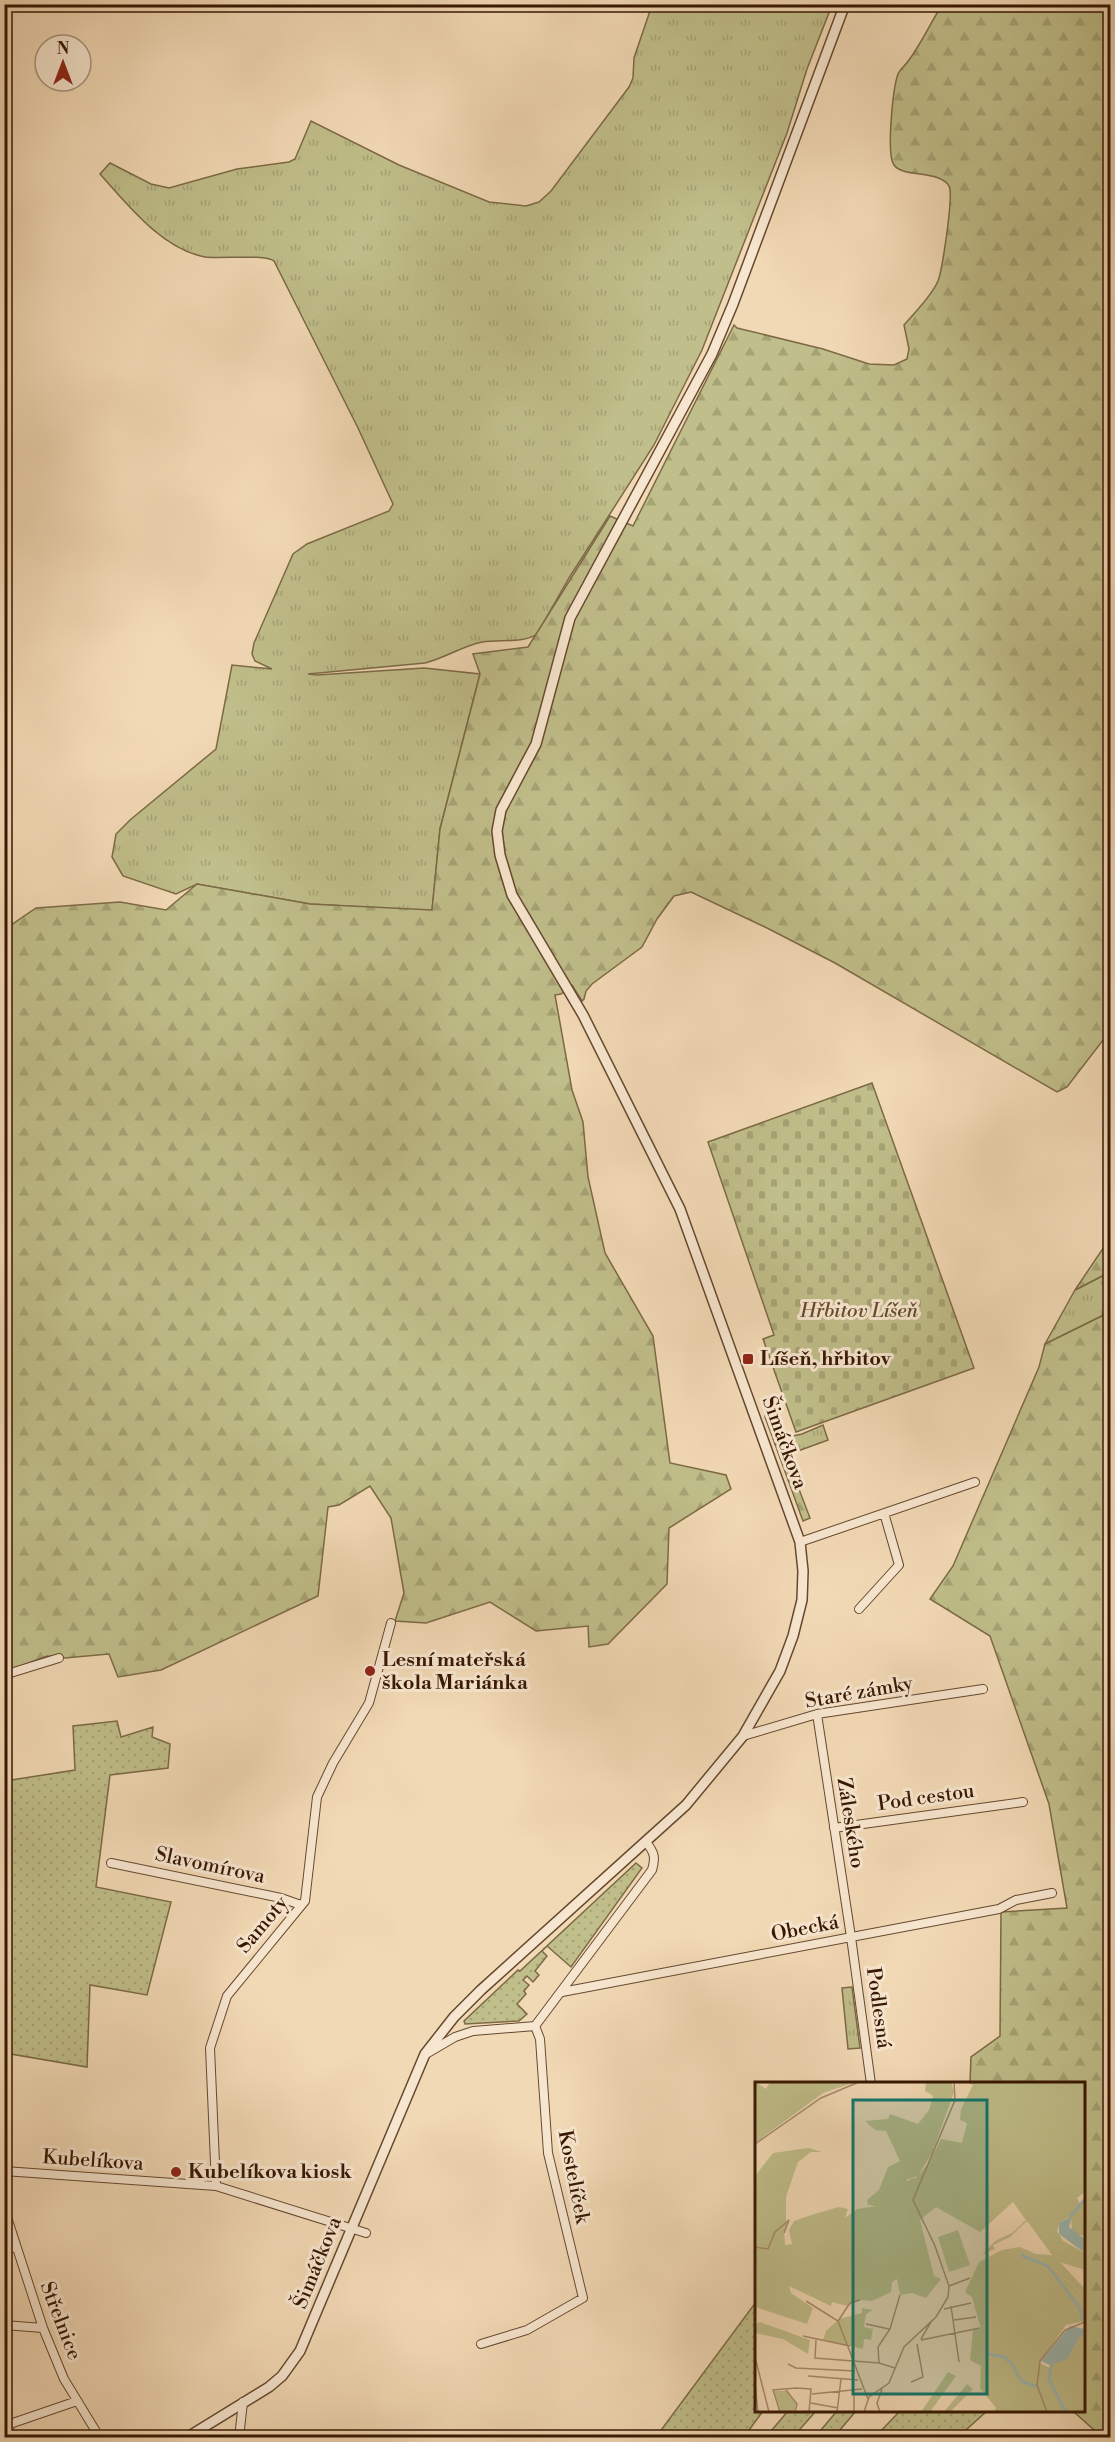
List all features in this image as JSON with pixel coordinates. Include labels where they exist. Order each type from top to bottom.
[{"type":"street","name":"Šimáčkova","points":[[186,2438],[282,2376],[300,2351],[425,2054],[454,2017],[481,1990],[686,1805],[743,1736],[780,1671],[794,1636],[802,1600],[803,1571],[800,1542],[680,1209],[576,1004],[512,895],[500,855],[497,831],[501,810],[536,744],[570,618],[712,354],[845,4]]},
{"type":"street","points":[[800,1542],[975,1482]]},
{"type":"street","points":[[859,1609],[899,1565],[884,1513]]},
{"type":"street","name":"Samoty","points":[[216,2186],[210,2048],[227,1996],[305,1901],[317,1797],[333,1763],[369,1703],[391,1623]]},
{"type":"street","points":[[4,1675],[59,1658]]},
{"type":"street","name":"Staré zámky","points":[[743,1736],[817,1714],[982,1689]]},
{"type":"street","name":"Záleského","points":[[817,1714],[851,1936]]},
{"type":"street","name":"Pod cestou","points":[[834,1828],[1023,1802]]},
{"type":"street","points":[[425,2054],[455,2037],[473,2031],[535,2026],[652,1870],[656,1859],[654,1851],[646,1842]]},
{"type":"street","name":"Slavomírova","points":[[111,1863],[282,1898],[301,1905]]},
{"type":"street","name":"Obecká","points":[[562,1992],[999,1909],[1016,1900],[1052,1893]]},
{"type":"street","name":"Podlesná","points":[[851,1936],[871,2082]]},
{"type":"street","name":"Kostelíček","points":[[481,2344],[527,2330],[583,2298],[548,2153],[540,2038],[535,2026]]},
{"type":"street","name":"Kubelíkova","points":[[4,2171],[216,2186],[366,2233]]},
{"type":"street","name":"Střelnice","points":[[4,2208],[43,2328],[64,2379],[100,2438]]},
{"type":"street","points":[[4,2247],[16,2248]]},
{"type":"street","points":[[4,2325],[43,2328]]},
{"type":"street","points":[[12,2438],[6,2425],[77,2401]]},
{"type":"street","points":[[239,2438],[243,2402]]},
{"type":"green space","points":[[652,5],[832,5],[807,69],[787,133],[702,350],[654,445],[569,578],[537,634],[525,639],[475,644],[425,663],[308,674],[424,668],[480,674],[440,829],[432,911],[310,904],[197,884],[176,894],[123,876],[112,857],[116,834],[216,749],[232,665],[272,669],[255,661],[252,654],[254,643],[293,554],[307,544],[389,511],[393,504],[358,428],[274,261],[262,258],[205,257],[174,245],[134,212],[100,174],[110,163],[151,184],[169,188],[237,169],[289,162],[295,159],[311,121],[399,165],[489,202],[526,206],[539,202],[551,191],[629,87],[633,78],[634,58]]},
{"type":"green space","points":[[942,5],[1110,5],[1110,1031],[1067,1087],[1057,1092],[835,963],[767,928],[691,892],[674,896],[657,919],[642,947],[592,984],[582,1001],[572,985],[561,994],[555,995],[572,1090],[583,1122],[588,1177],[605,1253],[653,1336],[670,1463],[726,1475],[731,1489],[669,1528],[667,1584],[608,1644],[589,1647],[588,1626],[536,1631],[490,1602],[426,1623],[395,1621],[404,1593],[391,1518],[370,1486],[339,1505],[328,1507],[318,1596],[161,1670],[118,1677],[109,1654],[65,1658],[47,1656],[5,1672],[4,930],[36,908],[120,902],[166,910],[197,884],[310,904],[432,910],[440,829],[480,674],[473,654],[528,647],[610,516],[633,526],[734,325],[737,328],[823,349],[869,364],[894,365],[907,359],[909,349],[904,325],[927,299],[938,281],[947,233],[950,192],[949,186],[938,178],[905,172],[894,165],[890,135],[892,106],[898,74],[914,53]]},
{"type":"green space","name":"Hřbitov Líšeň","points":[[872,1083],[974,1368],[796,1432],[763,1339],[774,1335],[708,1142]]},
{"type":"green space","points":[[1110,1238],[1110,1272],[1075,1290]]},
{"type":"green space","points":[[1110,1272],[1110,1312],[1045,1344],[1075,1290]]},
{"type":"green space","points":[[1110,1312],[1110,2437],[1102,2437],[1074,2412],[1085,2412],[1085,2082],[970,2082],[971,2057],[1000,2036],[1001,1912],[1067,1908],[1049,1804],[990,1636],[930,1599],[953,1566],[1039,1367],[1045,1344]]},
{"type":"green space","points":[[767,1406],[776,1424],[788,1437],[823,1425],[828,1440],[787,1455],[781,1442],[775,1444],[765,1417]]},
{"type":"green space","points":[[781,1442],[810,1518],[803,1521],[775,1444]]},
{"type":"green space","points":[[117,1721],[121,1737],[153,1727],[152,1737],[170,1744],[168,1768],[110,1775],[96,1887],[171,1902],[147,1995],[90,1985],[87,2067],[5,2053],[5,1781],[75,1770],[73,1726]]},
{"type":"green space","points":[[636,1863],[642,1868],[571,1967],[547,1946],[542,1951],[547,1956],[535,1971],[539,1975],[533,1982],[527,1976],[523,1980],[529,1985],[524,1991],[526,1994],[517,2004],[527,2014],[519,2021],[465,2024],[464,2021],[518,1970],[520,1971]]},
{"type":"green space","points":[[852,1987],[860,2048],[848,2049],[842,1988]]},
{"type":"green space","points":[[755,2303],[755,2412],[762,2412],[744,2437],[656,2437]]},
{"type":"green space","points":[[787,2412],[815,2412],[793,2437],[766,2437]]},
{"type":"green space","points":[[836,2412],[855,2412],[834,2437],[815,2437]]},
{"type":"green space","points":[[899,2412],[986,2412],[958,2437],[875,2437]]},
{"type":"place","name":"Líšeň, hřbitov","points":[[748,1359]]},
{"type":"place","name":"Lesní mateřská škola Mariánka","points":[[370,1671]]},
{"type":"place","name":"Kubelíkova kiosk","points":[[176,2172]]}]
